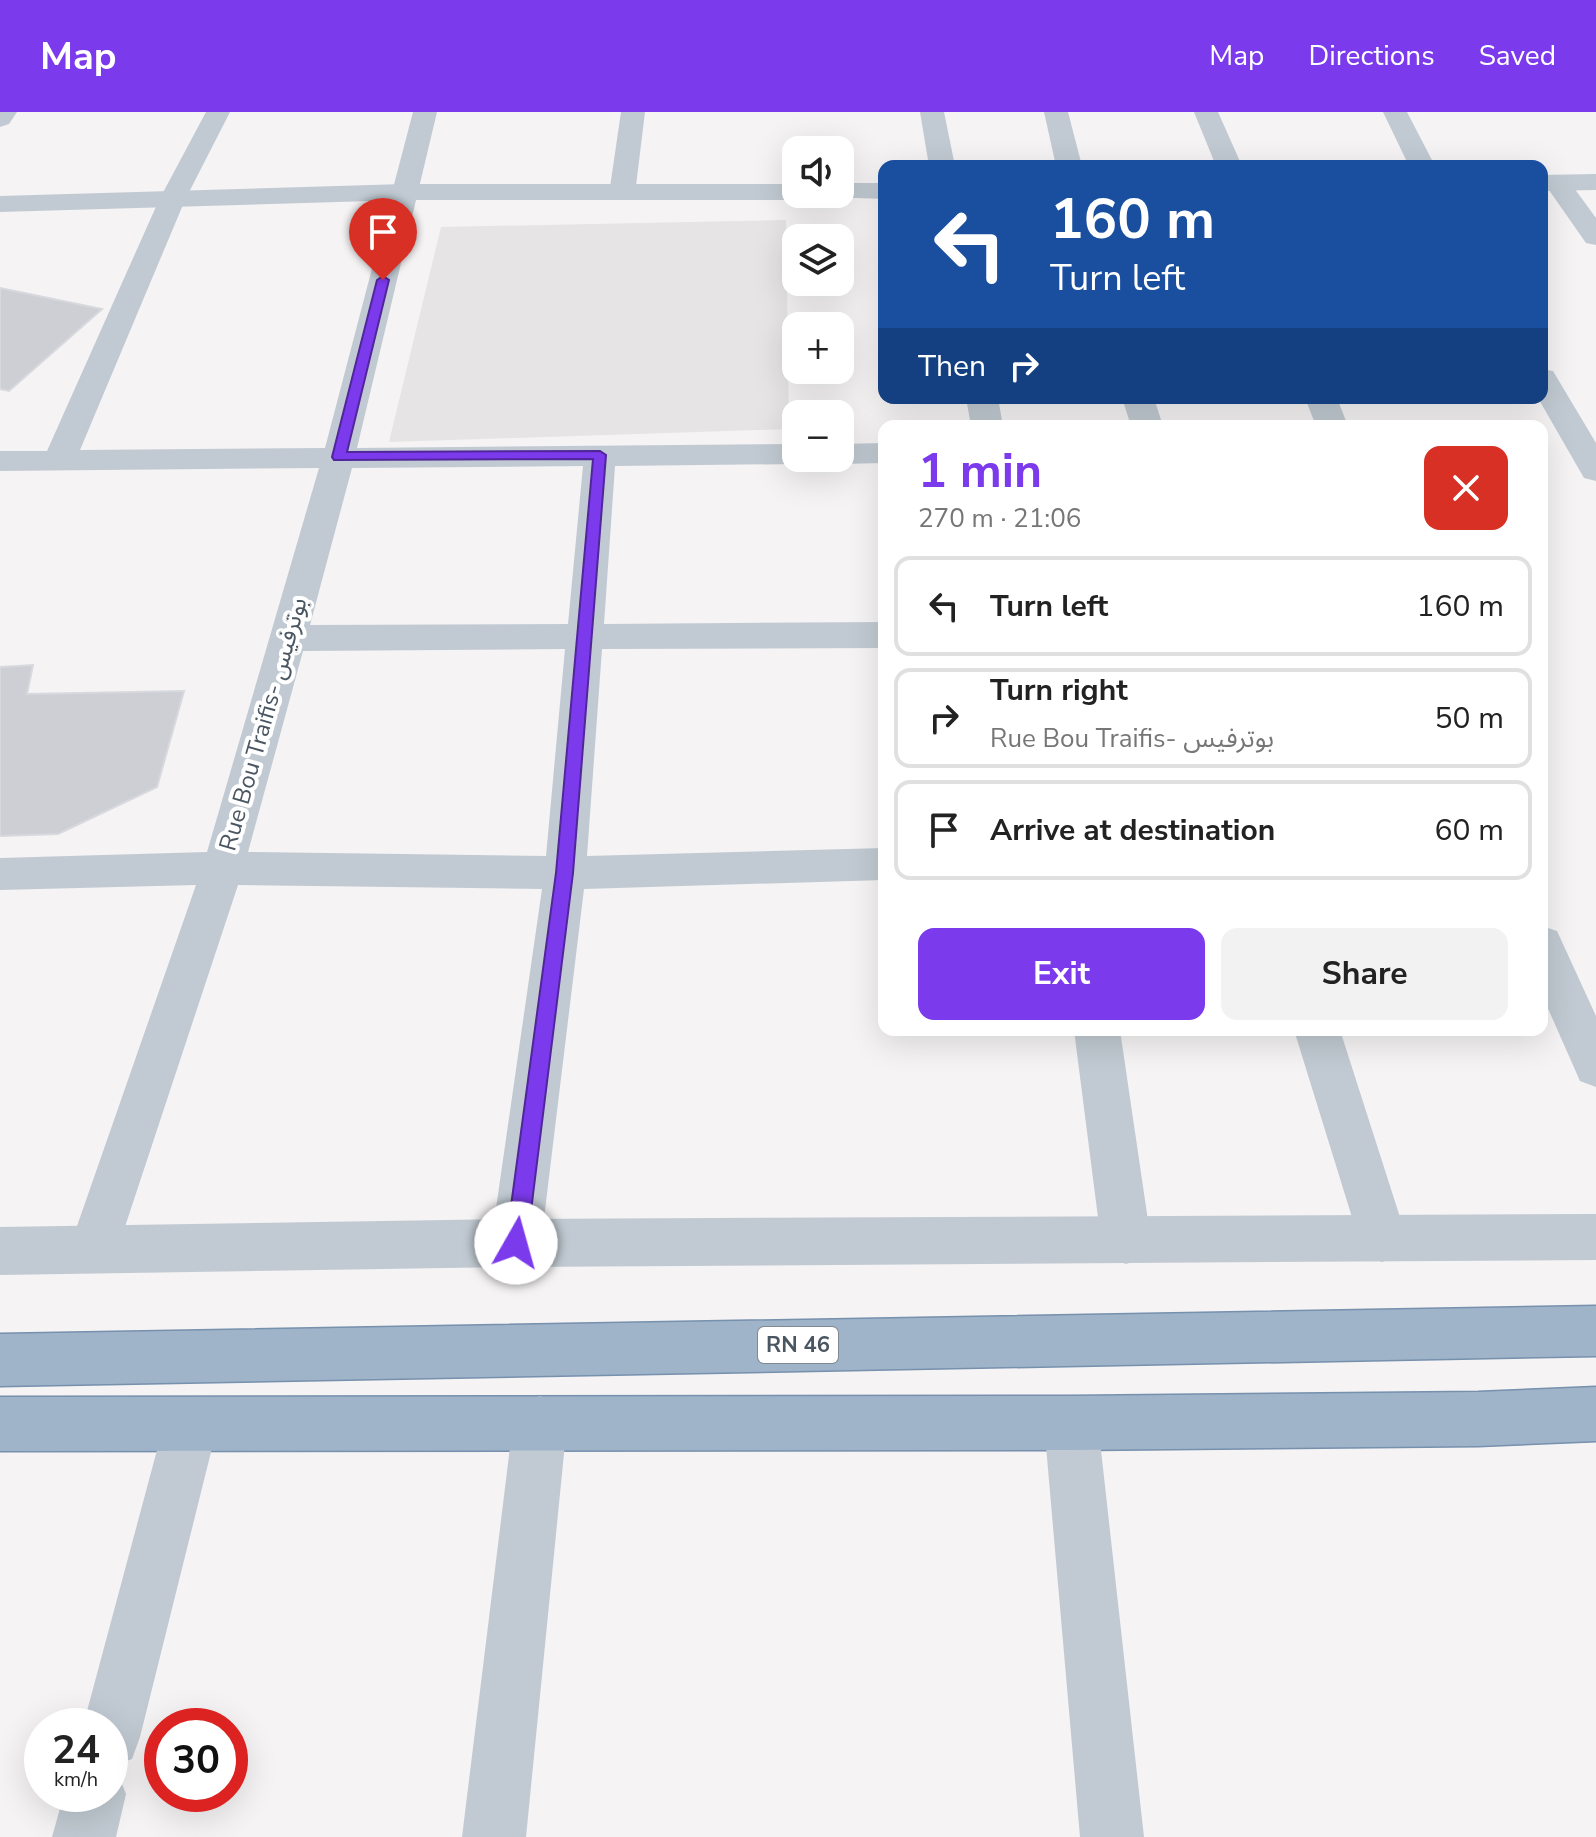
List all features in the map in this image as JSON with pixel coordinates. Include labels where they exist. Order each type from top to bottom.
[{"type":"highway","name":"RN 46","points":[[0,1360],[1596,1331]]},
{"type":"highway","points":[[0,1424],[1071,1423],[1478,1419],[1596,1414]]},
{"type":"street","points":[[0,119],[5,112]]},
{"type":"street","points":[[60,458],[172,200],[218,112]]},
{"type":"street","name":"Rue Bou Traifis- بوترفيس","points":[[94,1249],[223,868],[339,457],[425,112]]},
{"type":"street","points":[[622,194],[633,112]]},
{"type":"street","points":[[932,112],[941,160]]},
{"type":"street","points":[[1056,112],[1068,160]]},
{"type":"street","points":[[1206,112],[1226,160]]},
{"type":"street","points":[[1395,112],[1419,160]]},
{"type":"street","points":[[1549,183],[1596,182]]},
{"type":"street","points":[[1549,183],[1596,237]]},
{"type":"street","points":[[854,191],[878,191]]},
{"type":"street","points":[[0,204],[404,192],[782,192]]},
{"type":"street","points":[[1548,385],[1582,425],[1596,471]]},
{"type":"street","points":[[854,454],[878,453]]},
{"type":"street","points":[[0,461],[60,458],[782,454]]},
{"type":"street","points":[[516,1243],[565,873],[600,455]]},
{"type":"street","points":[[288,638],[878,635]]},
{"type":"street","points":[[0,874],[223,868],[565,873],[878,864]]},
{"type":"street","points":[[1548,958],[1596,1067]]},
{"type":"street","points":[[1098,1036],[1126,1241]]},
{"type":"street","points":[[1319,1036],[1382,1239]]},
{"type":"street","points":[[0,1251],[516,1243],[1596,1237]]},
{"type":"street","points":[[494,1837],[540,1423]]},
{"type":"street","points":[[1071,1423],[1112,1837]]},
{"type":"street","points":[[118,1708],[191,1424]]},
{"type":"street","points":[[84,1837],[90,1812]]},
{"type":"shaded area","points":[[786,220],[786,224],[782,224],[782,296],[787,296],[787,312],[782,312],[782,384],[788,384],[789,400],[782,400],[782,429],[389,442],[441,227]]},
{"type":"building","points":[[0,288],[102,309],[9,391],[0,389]]},
{"type":"building","points":[[33,665],[27,694],[184,691],[157,787],[58,834],[0,836],[0,667]]},
{"type":"route","points":[[383,280],[339,457],[600,455],[565,873],[516,1243]]}]
